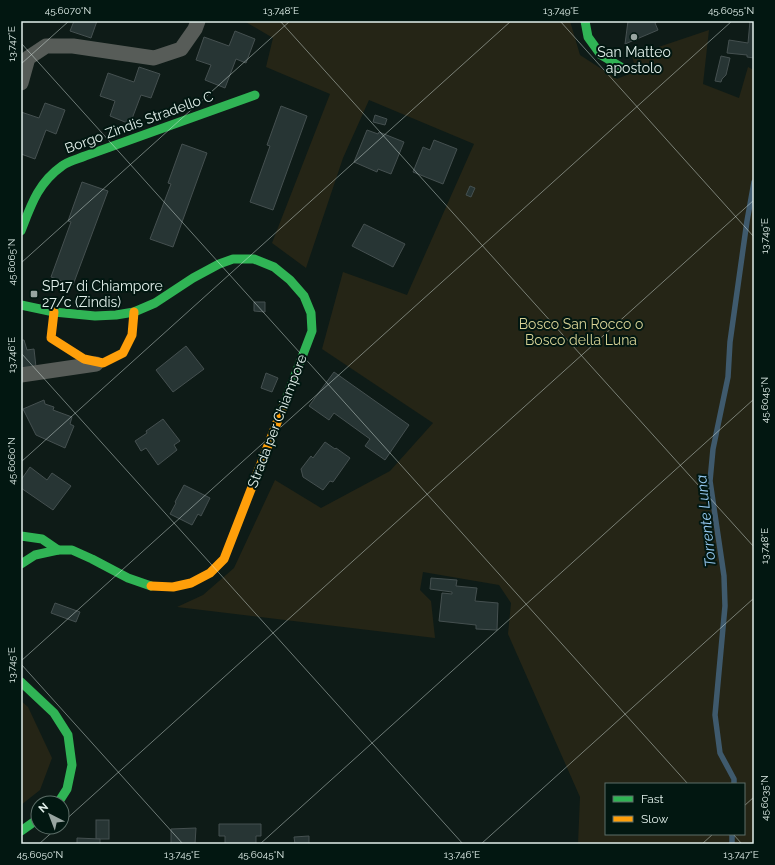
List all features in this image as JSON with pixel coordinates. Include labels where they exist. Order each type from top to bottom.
[{"type":"street","points":[[21,83],[28,58],[46,46],[73,46],[154,58],[181,49],[195,29],[198,21]]},
{"type":"street","points":[[585,21],[588,37],[601,55],[621,67]]},
{"type":"street","name":"Borgo Zindis Stradello C","points":[[21,231],[33,200],[46,180],[63,165],[255,95]]},
{"type":"street","name":"Strada per Chiampore","points":[[21,305],[54,312],[95,316],[134,312],[155,303],[193,278],[219,264],[233,259],[254,259],[274,267],[290,280],[304,296],[310,313],[312,331],[224,558],[210,573],[191,583],[173,587],[149,586],[128,578],[72,550],[58,550],[35,555],[21,564]]},
{"type":"street","points":[[54,312],[51,338],[84,358],[103,363]]},
{"type":"street","points":[[21,375],[103,363],[123,353],[132,335],[134,312]]},
{"type":"street","name":"Strada per Chiampore","points":[[21,536],[42,539],[58,550]]},
{"type":"street","points":[[21,682],[54,713],[68,735],[72,765],[67,789],[63,795]]},
{"type":"street","points":[[21,830],[30,824]]},
{"type":"green space","name":"Bosco San Rocco o Bosco della Luna","points":[[244,21],[570,21],[580,55],[617,79],[636,71],[632,56],[709,30],[703,84],[739,98],[748,67],[754,70],[754,844],[578,844],[580,797],[508,634],[511,603],[499,585],[423,572],[420,590],[431,601],[435,638],[177,607],[203,595],[234,568],[275,480],[321,508],[390,471],[433,423],[322,349],[343,272],[407,295],[474,144],[369,100],[343,158],[306,268],[272,243],[330,94],[266,67],[273,38]]},
{"type":"green space","points":[[21,701],[28,707],[52,758],[40,790],[34,795],[30,795],[30,798],[21,805]]},
{"type":"building","points":[[74,21],[97,21],[91,38],[70,31]]},
{"type":"building","name":"San Matteo apostolo","points":[[628,21],[658,21],[655,23],[658,30],[625,44]]},
{"type":"building","points":[[750,21],[754,21],[754,58],[747,57],[747,55],[727,53],[729,40],[748,43]]},
{"type":"building","points":[[235,31],[255,39],[246,63],[236,59],[225,88],[205,80],[211,65],[196,60],[204,37],[229,46]]},
{"type":"building","points":[[721,56],[730,58],[726,75],[721,82],[715,81]]},
{"type":"building","points":[[139,67],[160,74],[151,98],[141,95],[130,124],[110,116],[115,101],[100,96],[108,73],[134,82]]},
{"type":"building","points":[[45,103],[65,110],[56,134],[46,130],[35,159],[21,154],[21,112],[39,118]]},
{"type":"building","points":[[281,106],[307,116],[273,210],[250,202],[270,146],[267,145]]},
{"type":"building","points":[[375,115],[387,119],[385,125],[373,122]]},
{"type":"building","points":[[367,130],[378,134],[379,132],[404,142],[391,174],[378,169],[377,172],[354,162]]},
{"type":"building","points":[[434,140],[457,149],[443,184],[413,172],[423,147],[430,150]]},
{"type":"building","points":[[182,144],[207,153],[173,247],[150,239],[171,184],[168,183]]},
{"type":"building","points":[[82,182],[108,191],[73,285],[51,277],[71,222],[68,221]]},
{"type":"building","points":[[470,186],[475,188],[471,197],[466,195]]},
{"type":"building","points":[[364,224],[405,244],[393,267],[352,246]]},
{"type":"building","points":[[254,302],[265,302],[265,312],[254,311]]},
{"type":"building","points":[[21,340],[24,340],[27,350],[34,349],[36,367],[21,369]]},
{"type":"building","points":[[186,346],[204,369],[173,392],[156,370]]},
{"type":"building","points":[[334,372],[409,425],[385,460],[365,446],[370,439],[334,413],[329,420],[309,406]]},
{"type":"building","points":[[266,373],[278,378],[272,392],[261,388]]},
{"type":"building","points":[[44,400],[45,404],[54,407],[53,410],[72,417],[70,424],[74,426],[65,448],[36,435],[23,409]]},
{"type":"building","points":[[163,419],[180,441],[174,445],[177,450],[158,465],[146,448],[141,451],[135,441]]},
{"type":"building","points":[[325,442],[350,458],[333,482],[330,481],[323,490],[303,477],[301,469],[311,456],[313,458]]},
{"type":"building","points":[[30,467],[47,480],[52,473],[71,486],[53,510],[21,488],[21,480]]},
{"type":"building","points":[[184,485],[210,498],[201,516],[198,514],[192,525],[170,514]]},
{"type":"building","points":[[431,578],[457,580],[456,586],[477,588],[475,601],[498,603],[497,630],[476,629],[476,625],[439,621],[442,593],[452,594],[452,592],[430,589]]},
{"type":"building","points":[[55,603],[80,612],[76,622],[51,613]]},
{"type":"building","points":[[96,820],[109,820],[109,839],[96,839]]},
{"type":"building","points":[[219,824],[261,824],[261,836],[256,836],[256,844],[225,844],[225,836],[219,836]]},
{"type":"building","points":[[196,828],[195,844],[171,844],[171,829]]},
{"type":"building","points":[[309,836],[309,844],[295,844],[294,837]]},
{"type":"building","points":[[77,838],[100,839],[100,844],[77,844]]},
{"type":"waterway","name":"Torrente Luna","points":[[734,783],[734,779],[720,753],[715,715],[725,606],[724,576],[710,481],[713,449],[728,377],[730,342],[754,182]]},
{"type":"waterway","name":"Torrente Luna","points":[[732,835],[732,844]]},
{"type":"traffic: fast","points":[[585,21],[588,37],[601,55],[621,67]]},
{"type":"traffic: fast","points":[[21,231],[32,203],[41,187],[64,164],[255,95]]},
{"type":"traffic: fast","points":[[21,305],[54,312],[95,316],[134,312],[155,303],[193,278],[219,264],[233,259],[254,259],[274,267],[290,280],[304,296],[311,313],[312,331],[283,407]]},
{"type":"traffic: fast","points":[[21,536],[42,539],[58,550]]},
{"type":"traffic: fast","points":[[21,564],[35,555],[58,550],[72,550],[128,578],[151,586]]},
{"type":"traffic: fast","points":[[21,682],[54,713],[68,735],[72,765],[67,789],[63,795]]},
{"type":"traffic: fast","points":[[21,831],[30,825]]},
{"type":"traffic: slow","points":[[54,312],[51,338],[84,359],[103,363],[123,353],[132,335],[134,312]]},
{"type":"traffic: slow","points":[[151,586],[173,587],[191,583],[210,573],[224,559],[283,407]]},
{"type":"place","name":"San Matteo apostolo","points":[[634,37]]},
{"type":"place","name":"SP17 di Chiampore 27/c (Zindis)","points":[[34,294]]}]
